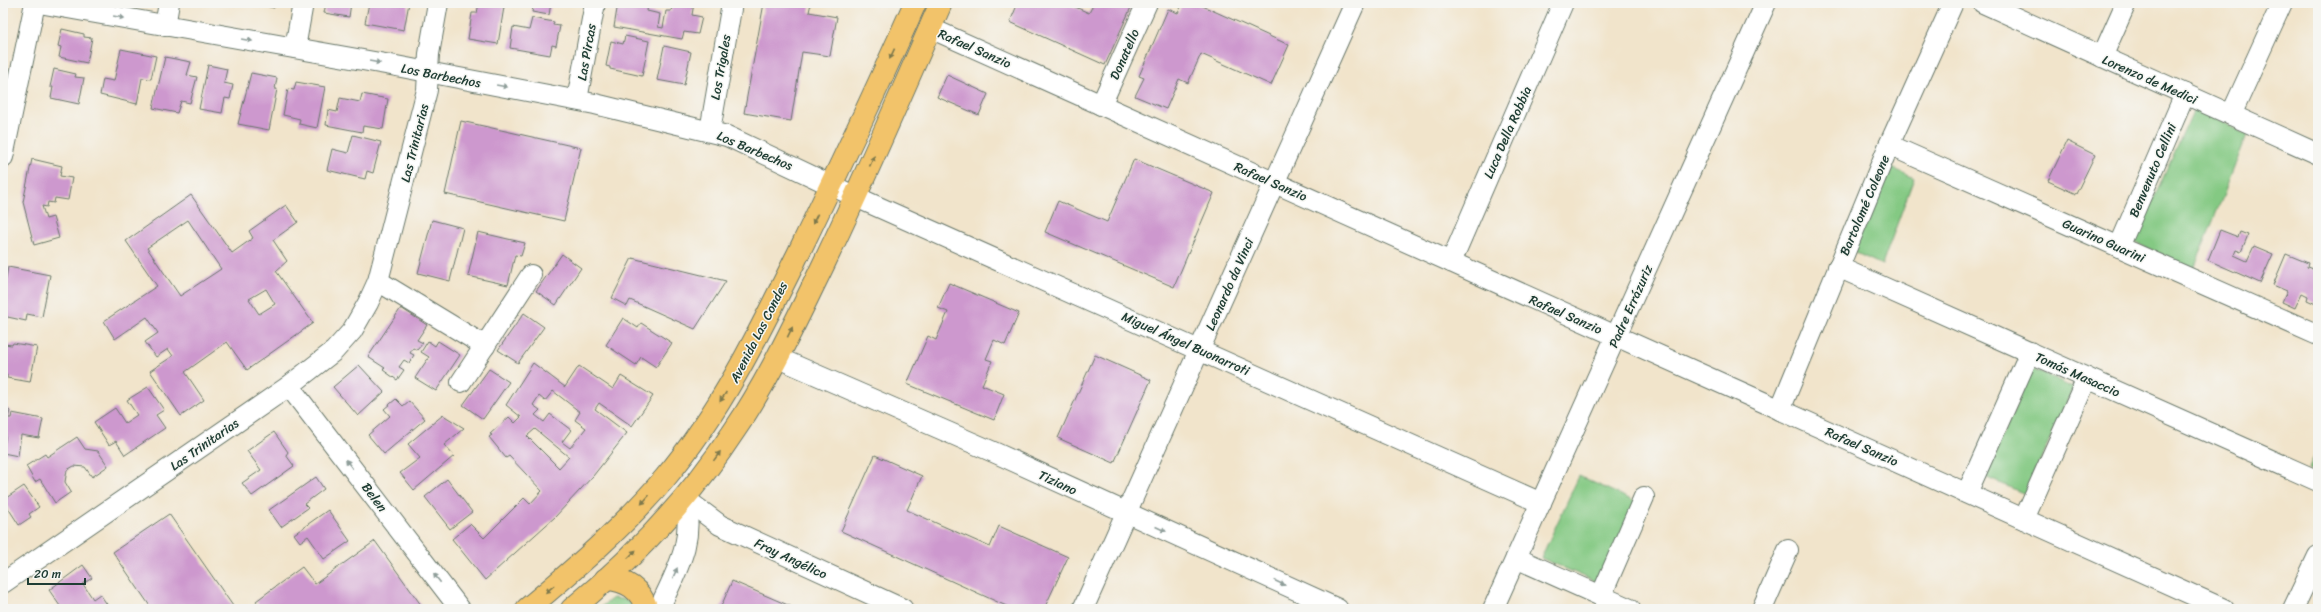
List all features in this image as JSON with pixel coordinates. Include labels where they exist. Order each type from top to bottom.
[{"type":"main road","name":"Avenida Las Condes","points":[[527,609],[617,530],[666,477],[688,447],[741,367],[832,184],[915,3]]},
{"type":"main road","points":[[572,609],[606,580],[634,553],[684,498],[734,431],[778,358],[856,197],[941,3]]},
{"type":"main road","points":[[606,580],[616,580],[632,586],[642,596],[647,609]]},
{"type":"street","points":[[3,157],[34,3]]},
{"type":"street","name":"Los Barbechos","points":[[39,3],[577,100],[710,131],[744,143],[832,184]]},
{"type":"street","points":[[165,26],[169,3]]},
{"type":"street","points":[[295,48],[303,3]]},
{"type":"street","name":"Las Trinitarias","points":[[3,583],[288,386],[334,351],[352,331],[368,303],[378,280],[426,96],[438,3]]},
{"type":"street","name":"Las Pircas","points":[[577,100],[595,3]]},
{"type":"street","name":"Los Trigales","points":[[710,131],[732,3]]},
{"type":"street","name":"Donatello","points":[[1101,105],[1147,3]]},
{"type":"street","name":"Leonardo da Vinci","points":[[1083,609],[1355,3]]},
{"type":"street","name":"Luca Della Robbia","points":[[1451,262],[1563,3]]},
{"type":"street","name":"Padre Errázuriz","points":[[1493,609],[1766,3]]},
{"type":"street","name":"Bartolomé Coleone","points":[[1780,410],[1889,145],[1953,3]]},
{"type":"street","name":"Lorenzo de Medici","points":[[1983,3],[2318,154]]},
{"type":"street","points":[[2102,57],[2126,3]]},
{"type":"street","points":[[2231,115],[2282,3]]},
{"type":"street","name":"Rafael Sanzio","points":[[930,28],[2224,609]]},
{"type":"street","name":"Benvenuto Cellini","points":[[2119,246],[2184,94]]},
{"type":"street","name":"Guarino Guarini","points":[[1889,145],[2318,335]]},
{"type":"street","name":"Miguel Ángel Buonarroti","points":[[832,184],[856,197],[1200,349],[1541,503]]},
{"type":"street","name":"Tomás Masaccio","points":[[1838,267],[2318,481]]},
{"type":"street","points":[[461,382],[531,275]]},
{"type":"street","points":[[378,280],[485,346]]},
{"type":"street","points":[[1967,493],[2030,352]]},
{"type":"street","name":"Tiziano","points":[[778,358],[1338,609]]},
{"type":"street","points":[[2024,519],[2087,378]]},
{"type":"street","name":"Belen","points":[[288,386],[460,609]]},
{"type":"street","points":[[1601,596],[1644,497]]},
{"type":"street","points":[[659,609],[680,563],[688,538],[688,512],[684,498]]},
{"type":"street","name":"Fray Angélico","points":[[684,498],[720,526],[903,609]]},
{"type":"street","points":[[1762,609],[1788,550]]},
{"type":"street","points":[[2293,609],[2318,556]]},
{"type":"street","points":[[1516,558],[1630,609]]},
{"type":"green space","points":[[2195,107],[2247,135],[2194,269],[2134,242]]},
{"type":"green space","points":[[1888,166],[1914,178],[1882,265],[1852,251]]},
{"type":"green space","points":[[2032,369],[2073,388],[2025,494],[1984,476]]},
{"type":"green space","points":[[2318,446],[2318,473],[2309,469]]},
{"type":"green space","points":[[1579,476],[1638,503],[1601,584],[1541,558]]},
{"type":"green space","points":[[613,598],[627,600],[636,609],[598,609]]},
{"type":"building","points":[[253,3],[275,3],[274,8]]},
{"type":"building","points":[[326,3],[351,3],[349,17],[324,13]]},
{"type":"building","points":[[369,3],[409,3],[404,30],[365,23]]},
{"type":"building","points":[[479,3],[504,7],[498,44],[468,39],[472,13],[477,13]]},
{"type":"building","points":[[534,3],[551,3],[549,15],[532,12]]},
{"type":"building","points":[[618,3],[648,3],[647,11],[660,14],[658,27],[663,28],[666,11],[671,11],[673,3],[694,3],[692,15],[702,17],[698,34],[684,32],[682,39],[614,27]]},
{"type":"building","points":[[764,3],[811,3],[809,12],[837,17],[830,56],[802,52],[791,121],[744,113]]},
{"type":"building","points":[[1018,3],[1066,3],[1089,13],[1094,3],[1133,3],[1105,65],[1010,22]]},
{"type":"building","points":[[1183,3],[1196,3],[1289,45],[1271,85],[1201,54],[1188,83],[1179,79],[1166,109],[1135,96],[1144,78],[1139,76],[1168,9],[1178,13]]},
{"type":"building","points":[[532,18],[554,22],[553,25],[560,26],[556,46],[552,45],[550,55],[510,48],[513,27],[529,30]]},
{"type":"building","points":[[62,29],[84,34],[84,37],[92,38],[87,63],[59,57],[61,47],[58,46]]},
{"type":"building","points":[[625,36],[649,41],[642,76],[610,69],[610,67],[606,66],[611,41],[623,44]]},
{"type":"building","points":[[664,46],[691,52],[684,85],[657,80]]},
{"type":"building","points":[[121,49],[156,56],[151,79],[142,78],[137,104],[100,95],[103,79],[114,81]]},
{"type":"building","points":[[165,57],[191,62],[187,75],[197,77],[190,103],[181,101],[177,113],[153,108]]},
{"type":"building","points":[[208,65],[227,69],[224,83],[233,85],[230,99],[225,98],[222,113],[199,109]]},
{"type":"building","points":[[54,69],[76,74],[75,77],[84,78],[79,104],[51,98],[53,87],[50,87]]},
{"type":"building","points":[[251,73],[277,78],[275,89],[277,89],[269,130],[238,124]]},
{"type":"building","points":[[947,75],[988,94],[979,115],[937,97]]},
{"type":"building","points":[[296,82],[325,87],[317,128],[299,124],[300,119],[283,115],[288,89],[294,90]]},
{"type":"building","points":[[362,94],[388,99],[383,129],[363,126],[362,132],[326,125],[328,110],[337,112],[340,98],[360,102]]},
{"type":"building","points":[[461,121],[581,148],[564,221],[445,194]]},
{"type":"building","points":[[353,135],[381,142],[373,173],[367,171],[365,179],[327,170],[332,149],[348,153]]},
{"type":"building","points":[[2067,141],[2095,155],[2076,194],[2048,181]]},
{"type":"building","points":[[32,159],[62,166],[60,176],[72,178],[68,200],[55,198],[54,203],[48,202],[47,207],[42,206],[46,219],[53,217],[59,238],[34,245],[23,202]]},
{"type":"building","points":[[1134,159],[1214,193],[1174,287],[1045,232],[1058,201],[1107,222]]},
{"type":"building","points":[[191,195],[232,253],[253,238],[249,231],[286,205],[298,222],[273,240],[287,261],[276,271],[313,323],[247,370],[227,342],[185,372],[204,400],[181,416],[150,371],[173,356],[168,349],[156,357],[145,342],[158,333],[147,317],[115,339],[104,321],[157,286],[126,241]],"holes":[[[188,220],[221,269],[180,296],[147,248]],[[266,289],[275,304],[259,314],[249,299]]]},
{"type":"building","points":[[432,220],[463,228],[450,281],[418,273]]},
{"type":"building","points":[[2220,230],[2238,237],[2240,232],[2248,235],[2241,252],[2236,250],[2234,255],[2247,261],[2254,246],[2273,254],[2260,283],[2208,260]]},
{"type":"building","points":[[478,232],[525,243],[521,256],[515,255],[508,285],[468,276]]},
{"type":"building","points":[[562,254],[581,268],[556,305],[536,291]]},
{"type":"building","points":[[2286,254],[2308,263],[2307,267],[2318,271],[2318,305],[2307,300],[2308,296],[2302,293],[2295,308],[2282,302],[2287,291],[2273,285]]},
{"type":"building","points":[[632,258],[726,281],[695,329],[630,300],[627,306],[612,298]]},
{"type":"building","points":[[8,267],[50,275],[42,317],[27,314],[26,321],[3,316],[3,295]]},
{"type":"building","points":[[949,283],[1019,313],[1005,345],[994,340],[986,359],[992,361],[982,385],[1004,394],[994,420],[907,384],[928,336],[936,340],[948,312],[938,308]]},
{"type":"building","points":[[401,308],[427,325],[417,340],[423,343],[417,350],[413,348],[410,353],[414,355],[409,363],[404,360],[399,367],[404,370],[397,380],[383,370],[385,368],[368,357]]},
{"type":"building","points":[[524,313],[544,327],[518,363],[498,350]]},
{"type":"building","points":[[623,318],[638,328],[641,323],[672,343],[656,367],[641,357],[636,365],[606,345]]},
{"type":"building","points":[[428,341],[435,346],[438,341],[460,355],[436,391],[415,378],[429,357],[421,352]]},
{"type":"building","points":[[13,343],[37,347],[30,382],[7,378],[7,375],[3,374],[3,344],[12,345]]},
{"type":"building","points":[[1095,355],[1151,380],[1114,463],[1058,438]]},
{"type":"building","points":[[533,363],[565,387],[579,366],[613,389],[621,376],[653,396],[632,426],[599,403],[595,409],[627,433],[593,476],[555,517],[485,580],[452,539],[470,524],[484,538],[524,498],[530,504],[542,491],[509,456],[506,458],[489,437],[492,435],[490,434],[509,417],[515,423],[521,417],[506,405]],"holes":[[[553,391],[580,412],[575,420],[586,428],[570,448],[562,442],[571,430],[550,414],[544,422],[535,415],[540,410],[533,405],[539,396],[545,401]],[[535,429],[569,457],[559,468],[527,436]]]},
{"type":"building","points":[[359,365],[384,392],[358,416],[333,387]]},
{"type":"building","points":[[489,369],[509,382],[483,419],[463,405]]},
{"type":"building","points":[[148,387],[164,410],[156,415],[165,428],[125,455],[116,441],[109,445],[94,422],[115,408],[125,423],[137,415],[127,400]]},
{"type":"building","points":[[396,399],[403,406],[409,401],[425,419],[384,454],[368,435],[390,416],[384,409]]},
{"type":"building","points":[[3,405],[10,411],[8,418],[11,418],[12,413],[43,419],[39,438],[21,435],[18,456],[3,453],[6,434],[3,433]]},
{"type":"building","points":[[443,415],[464,428],[444,445],[454,456],[414,490],[400,473],[420,458],[408,444]]},
{"type":"building","points":[[274,432],[288,452],[286,455],[294,466],[252,496],[242,483],[261,470],[247,451]]},
{"type":"building","points":[[77,437],[85,449],[98,451],[108,466],[92,477],[85,467],[74,466],[67,470],[65,482],[71,492],[55,503],[40,479],[35,482],[26,466],[45,454],[47,457]]},
{"type":"building","points":[[875,455],[922,476],[907,510],[990,547],[999,526],[1068,557],[1044,609],[1013,609],[841,531]]},
{"type":"building","points":[[316,477],[324,489],[304,504],[308,508],[281,527],[269,510]]},
{"type":"building","points":[[447,479],[472,512],[450,529],[425,497]]},
{"type":"building","points":[[24,486],[39,507],[29,514],[31,517],[19,525],[3,500]]},
{"type":"building","points":[[328,510],[350,541],[324,559],[308,536],[300,542],[294,534]]},
{"type":"building","points":[[169,514],[233,606],[229,609],[152,609],[113,552]]},
{"type":"building","points":[[375,541],[424,609],[261,609],[256,601],[302,567],[315,584]]},
{"type":"building","points":[[83,565],[92,578],[83,584],[93,599],[100,594],[110,609],[62,609],[49,590]]},
{"type":"building","points":[[732,581],[797,609],[720,609]]}]
